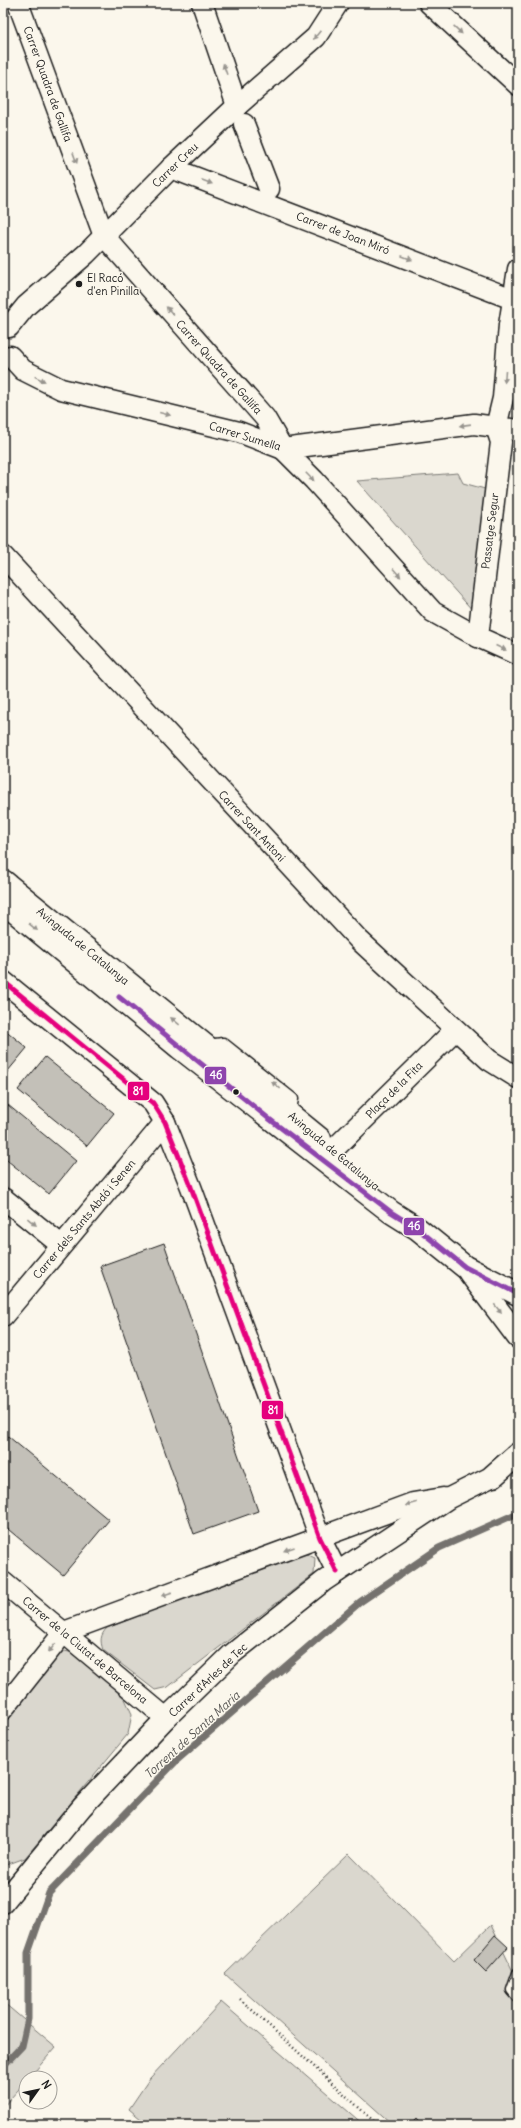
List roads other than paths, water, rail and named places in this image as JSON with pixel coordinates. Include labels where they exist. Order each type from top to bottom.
[{"type":"main road","name":"Avinguda de Catalunya","points":[[3,882],[206,1045],[333,1150],[396,1204],[418,1229]]},
{"type":"main road","name":"Avinguda de Catalunya","points":[[3,902],[262,1113],[390,1212],[418,1229]]},
{"type":"main road","points":[[418,1229],[465,1267],[518,1294]]},
{"type":"main road","points":[[465,1267],[518,1337]]},
{"type":"main road","points":[[493,1476],[518,1454]]},
{"type":"main road","points":[[493,1476],[518,1474]]},
{"type":"street","name":"Carrer Quadra de Gallifa","points":[[18,3],[104,236],[265,418],[283,449],[314,480],[433,612],[478,637],[518,655]]},
{"type":"street","points":[[202,3],[238,106]]},
{"type":"street","name":"Carrer Creu","points":[[6,326],[26,306],[104,236],[171,168],[316,37],[338,3]]},
{"type":"street","points":[[429,3],[518,85]]},
{"type":"street","points":[[244,124],[269,189]]},
{"type":"street","name":"Carrer de Joan Miró","points":[[171,168],[515,300]]},
{"type":"street","points":[[496,427],[503,398],[509,326],[515,300],[518,269]]},
{"type":"street","points":[[6,326],[15,333],[17,341],[16,349],[6,357]]},
{"type":"street","name":"Carrer Sumella","points":[[6,357],[23,370],[61,389],[239,432],[283,449],[474,424],[518,430]]},
{"type":"street","name":"Passatge Segur","points":[[478,637],[501,442],[496,427]]},
{"type":"street","name":"Carrer Sant Antoni","points":[[3,556],[359,940],[489,1060],[517,1074]]},
{"type":"street","points":[[3,981],[153,1103],[165,1122],[191,1187],[320,1538],[337,1572]]},
{"type":"street","name":"Plaça de la Fita","points":[[333,1150],[455,1030]]},
{"type":"street","name":"Carrer dels Sants Abdó i Senen","points":[[3,1316],[165,1122]]},
{"type":"street","points":[[3,1198],[61,1245]]},
{"type":"street","name":"Carrer d'Arles de Tec","points":[[3,1901],[82,1807],[166,1718],[232,1654],[337,1572],[449,1498],[493,1476]]},
{"type":"street","name":"Carrer d'Arles de Tec","points":[[64,1632],[413,1503],[449,1498]]},
{"type":"street","name":"Carrer de la Ciutat de Barcelona","points":[[3,1582],[166,1718]]},
{"type":"street","points":[[3,1709],[64,1632]]},
{"type":"lane","points":[[518,1973],[512,1990],[518,1997]]},
{"type":"waterway","name":"Torrent de Santa Maria","points":[[3,2066],[22,2046],[28,2019],[28,1953],[49,1893],[177,1760],[360,1602],[439,1548],[518,1513]]},
{"type":"place","name":"El Racó d'en Pinilla","points":[[79,284]]}]
